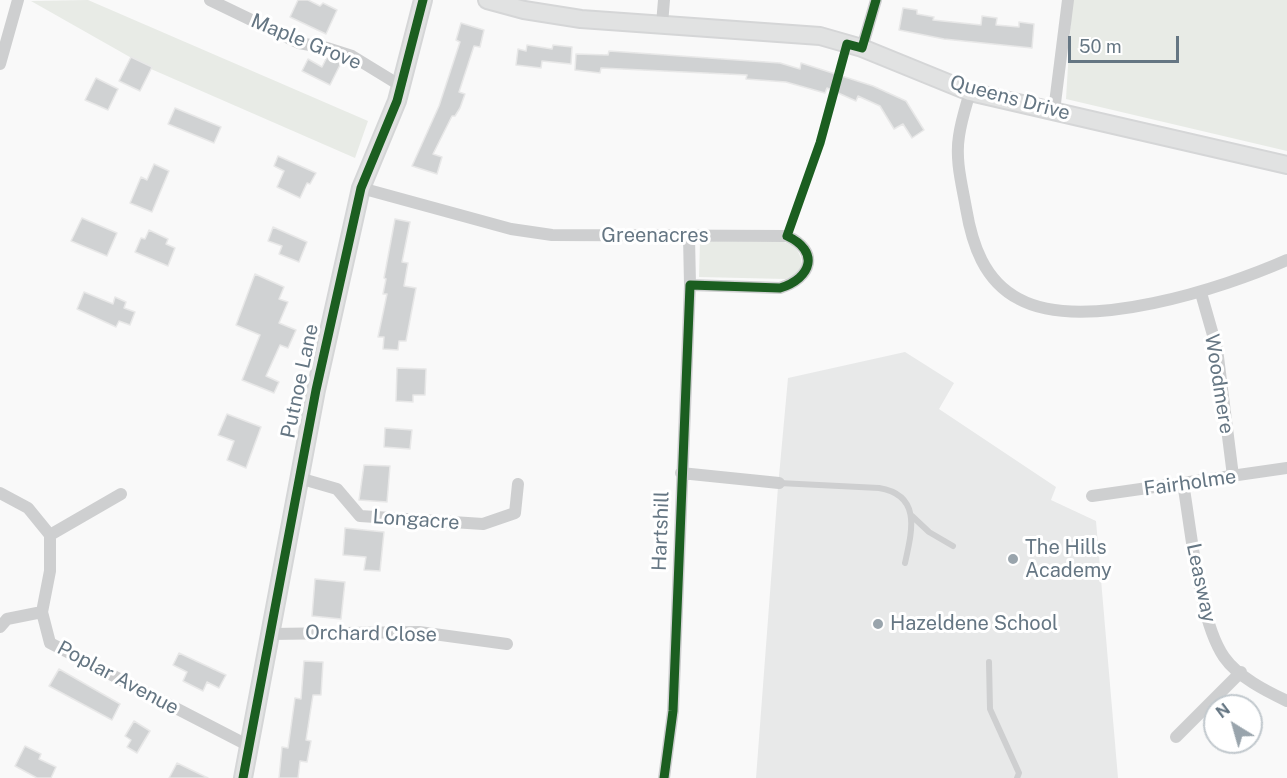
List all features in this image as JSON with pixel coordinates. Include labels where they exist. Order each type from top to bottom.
[{"type":"street","points":[[0,64],[3,42],[18,0]]},
{"type":"street","name":"Maple Grove","points":[[210,0],[299,43],[327,48],[352,56],[401,86]]},
{"type":"street","name":"Putnoe Lane","points":[[243,778],[251,747],[316,390],[362,188],[401,86],[423,0]]},
{"type":"street","name":"Queens Drive","points":[[487,0],[524,10],[581,19],[820,36],[862,48],[970,92],[1287,165]]},
{"type":"street","points":[[662,24],[664,0]]},
{"type":"street","points":[[862,48],[876,0]]},
{"type":"street","points":[[1054,111],[1068,0]]},
{"type":"street","points":[[970,92],[958,137],[958,162],[971,237],[981,261],[996,282],[1018,299],[1042,308],[1078,312],[1201,293],[1287,260]]},
{"type":"street","name":"Greenacres","points":[[362,188],[511,229],[552,235],[787,236],[804,248],[809,263],[804,276],[793,284],[780,288],[690,285]]},
{"type":"street","name":"Hartshill","points":[[664,778],[673,711],[690,285],[689,236]]},
{"type":"street","name":"Woodmere","points":[[1201,293],[1217,349],[1233,476]]},
{"type":"street","name":"Fairholme","points":[[1092,496],[1287,468]]},
{"type":"street","name":"Hartshill","points":[[681,473],[779,483]]},
{"type":"street","name":"Longacre","points":[[299,478],[337,489],[360,516],[483,524],[515,513],[518,484]]},
{"type":"street","name":"Leasway","points":[[1183,483],[1197,568],[1213,638],[1225,659],[1264,690],[1287,701]]},
{"type":"street","points":[[0,493],[28,508],[50,535],[121,494]]},
{"type":"street","name":"Poplar Avenue","points":[[50,535],[50,571],[42,612],[50,643],[251,747]]},
{"type":"street","points":[[0,627],[7,619],[42,612]]},
{"type":"street","name":"Orchard Close","points":[[270,634],[419,632],[507,644]]},
{"type":"street","points":[[1176,737],[1241,672]]},
{"type":"lane","points":[[779,483],[890,489],[901,496],[912,516],[929,532],[953,546]]},
{"type":"lane","points":[[905,563],[912,516]]},
{"type":"lane","points":[[989,662],[990,709],[1019,773],[1017,778]]},
{"type":"shaded area","points":[[88,0],[368,121],[355,158],[151,69],[31,1]]},
{"type":"shaded area","points":[[1072,0],[1287,0],[1287,151],[1066,99]]},
{"type":"shaded area","points":[[700,241],[784,242],[797,250],[802,264],[797,274],[786,279],[699,277]]},
{"type":"shaded area","points":[[905,352],[954,383],[939,409],[1056,487],[1051,500],[1096,521],[1118,778],[756,778],[788,378]]},
{"type":"building","points":[[298,0],[308,0],[320,6],[323,3],[337,10],[326,34],[290,17]]},
{"type":"building","points":[[903,8],[917,10],[917,14],[934,17],[933,20],[981,25],[982,16],[997,18],[996,25],[1019,27],[1019,22],[1034,24],[1032,48],[944,39],[899,30]]},
{"type":"building","points":[[461,23],[484,30],[480,47],[474,46],[459,92],[465,94],[460,108],[455,116],[452,116],[433,154],[442,157],[437,174],[412,166],[439,106],[460,42],[456,40]]},
{"type":"building","points":[[527,45],[552,49],[553,45],[572,47],[571,64],[542,61],[541,68],[516,65],[518,49],[526,51]]},
{"type":"building","points":[[609,51],[780,63],[800,69],[801,63],[873,86],[906,101],[924,130],[912,138],[903,124],[894,129],[880,106],[858,96],[856,101],[827,88],[825,93],[786,82],[746,79],[747,75],[601,68],[600,73],[575,70],[576,54],[608,55]]},
{"type":"building","points":[[131,57],[152,67],[140,91],[119,81]]},
{"type":"building","points":[[327,57],[342,61],[330,85],[302,71],[308,59],[322,67]]},
{"type":"building","points":[[96,78],[118,89],[108,110],[85,100]]},
{"type":"building","points":[[175,108],[221,127],[214,143],[168,124]]},
{"type":"building","points":[[278,156],[316,173],[310,184],[307,183],[300,198],[277,187],[284,171],[274,166]]},
{"type":"building","points":[[154,164],[169,171],[152,212],[130,203],[141,177],[147,180]]},
{"type":"building","points":[[82,218],[117,233],[107,256],[71,241]]},
{"type":"building","points":[[395,219],[410,222],[402,262],[408,263],[404,286],[416,288],[406,341],[399,341],[398,350],[383,349],[384,337],[378,337],[387,294],[383,294],[386,279],[384,278]]},
{"type":"building","points":[[273,227],[307,242],[299,262],[279,254],[282,246],[268,241]]},
{"type":"building","points":[[149,230],[168,239],[166,244],[175,248],[168,266],[135,252],[141,238],[145,239]]},
{"type":"building","points":[[255,274],[284,287],[279,299],[288,302],[279,323],[296,330],[288,348],[280,345],[266,376],[279,382],[274,393],[242,380],[260,335],[236,325]]},
{"type":"building","points":[[84,292],[113,304],[115,297],[126,302],[124,308],[135,312],[130,325],[119,321],[116,327],[77,309]]},
{"type":"building","points":[[397,368],[426,369],[425,395],[413,395],[413,402],[396,401]]},
{"type":"building","points":[[227,414],[261,427],[246,468],[227,460],[234,441],[218,435]]},
{"type":"building","points":[[385,428],[412,430],[410,449],[384,447]]},
{"type":"building","points":[[364,465],[390,466],[387,502],[359,500]]},
{"type":"building","points":[[345,528],[384,532],[380,571],[364,570],[366,557],[343,555]]},
{"type":"building","points":[[315,579],[345,582],[341,619],[312,616]]},
{"type":"building","points":[[179,653],[226,675],[219,688],[207,682],[203,691],[183,681],[187,672],[173,665]]},
{"type":"building","points":[[304,661],[323,662],[321,695],[313,695],[306,740],[311,741],[307,762],[300,761],[298,778],[279,778],[282,747],[288,748],[295,698],[301,699]]},
{"type":"building","points":[[59,669],[120,704],[112,720],[49,686]]},
{"type":"building","points":[[134,721],[150,731],[137,753],[127,747],[131,740],[125,736]]},
{"type":"building","points":[[25,746],[41,754],[39,759],[56,767],[51,778],[37,778],[15,766]]},
{"type":"building","points":[[177,763],[208,778],[169,778]]},
{"type":"cycle path","points":[[243,778],[316,390],[361,188],[397,101],[423,0]]},
{"type":"cycle path","points":[[664,778],[673,711],[690,285],[780,288],[791,284],[805,271],[808,256],[797,242],[787,236],[820,143],[847,44],[862,48],[876,0]]},
{"type":"place","name":"The Hills Academy","points":[[1013,559]]},
{"type":"place","name":"Hazeldene School","points":[[878,624]]}]
